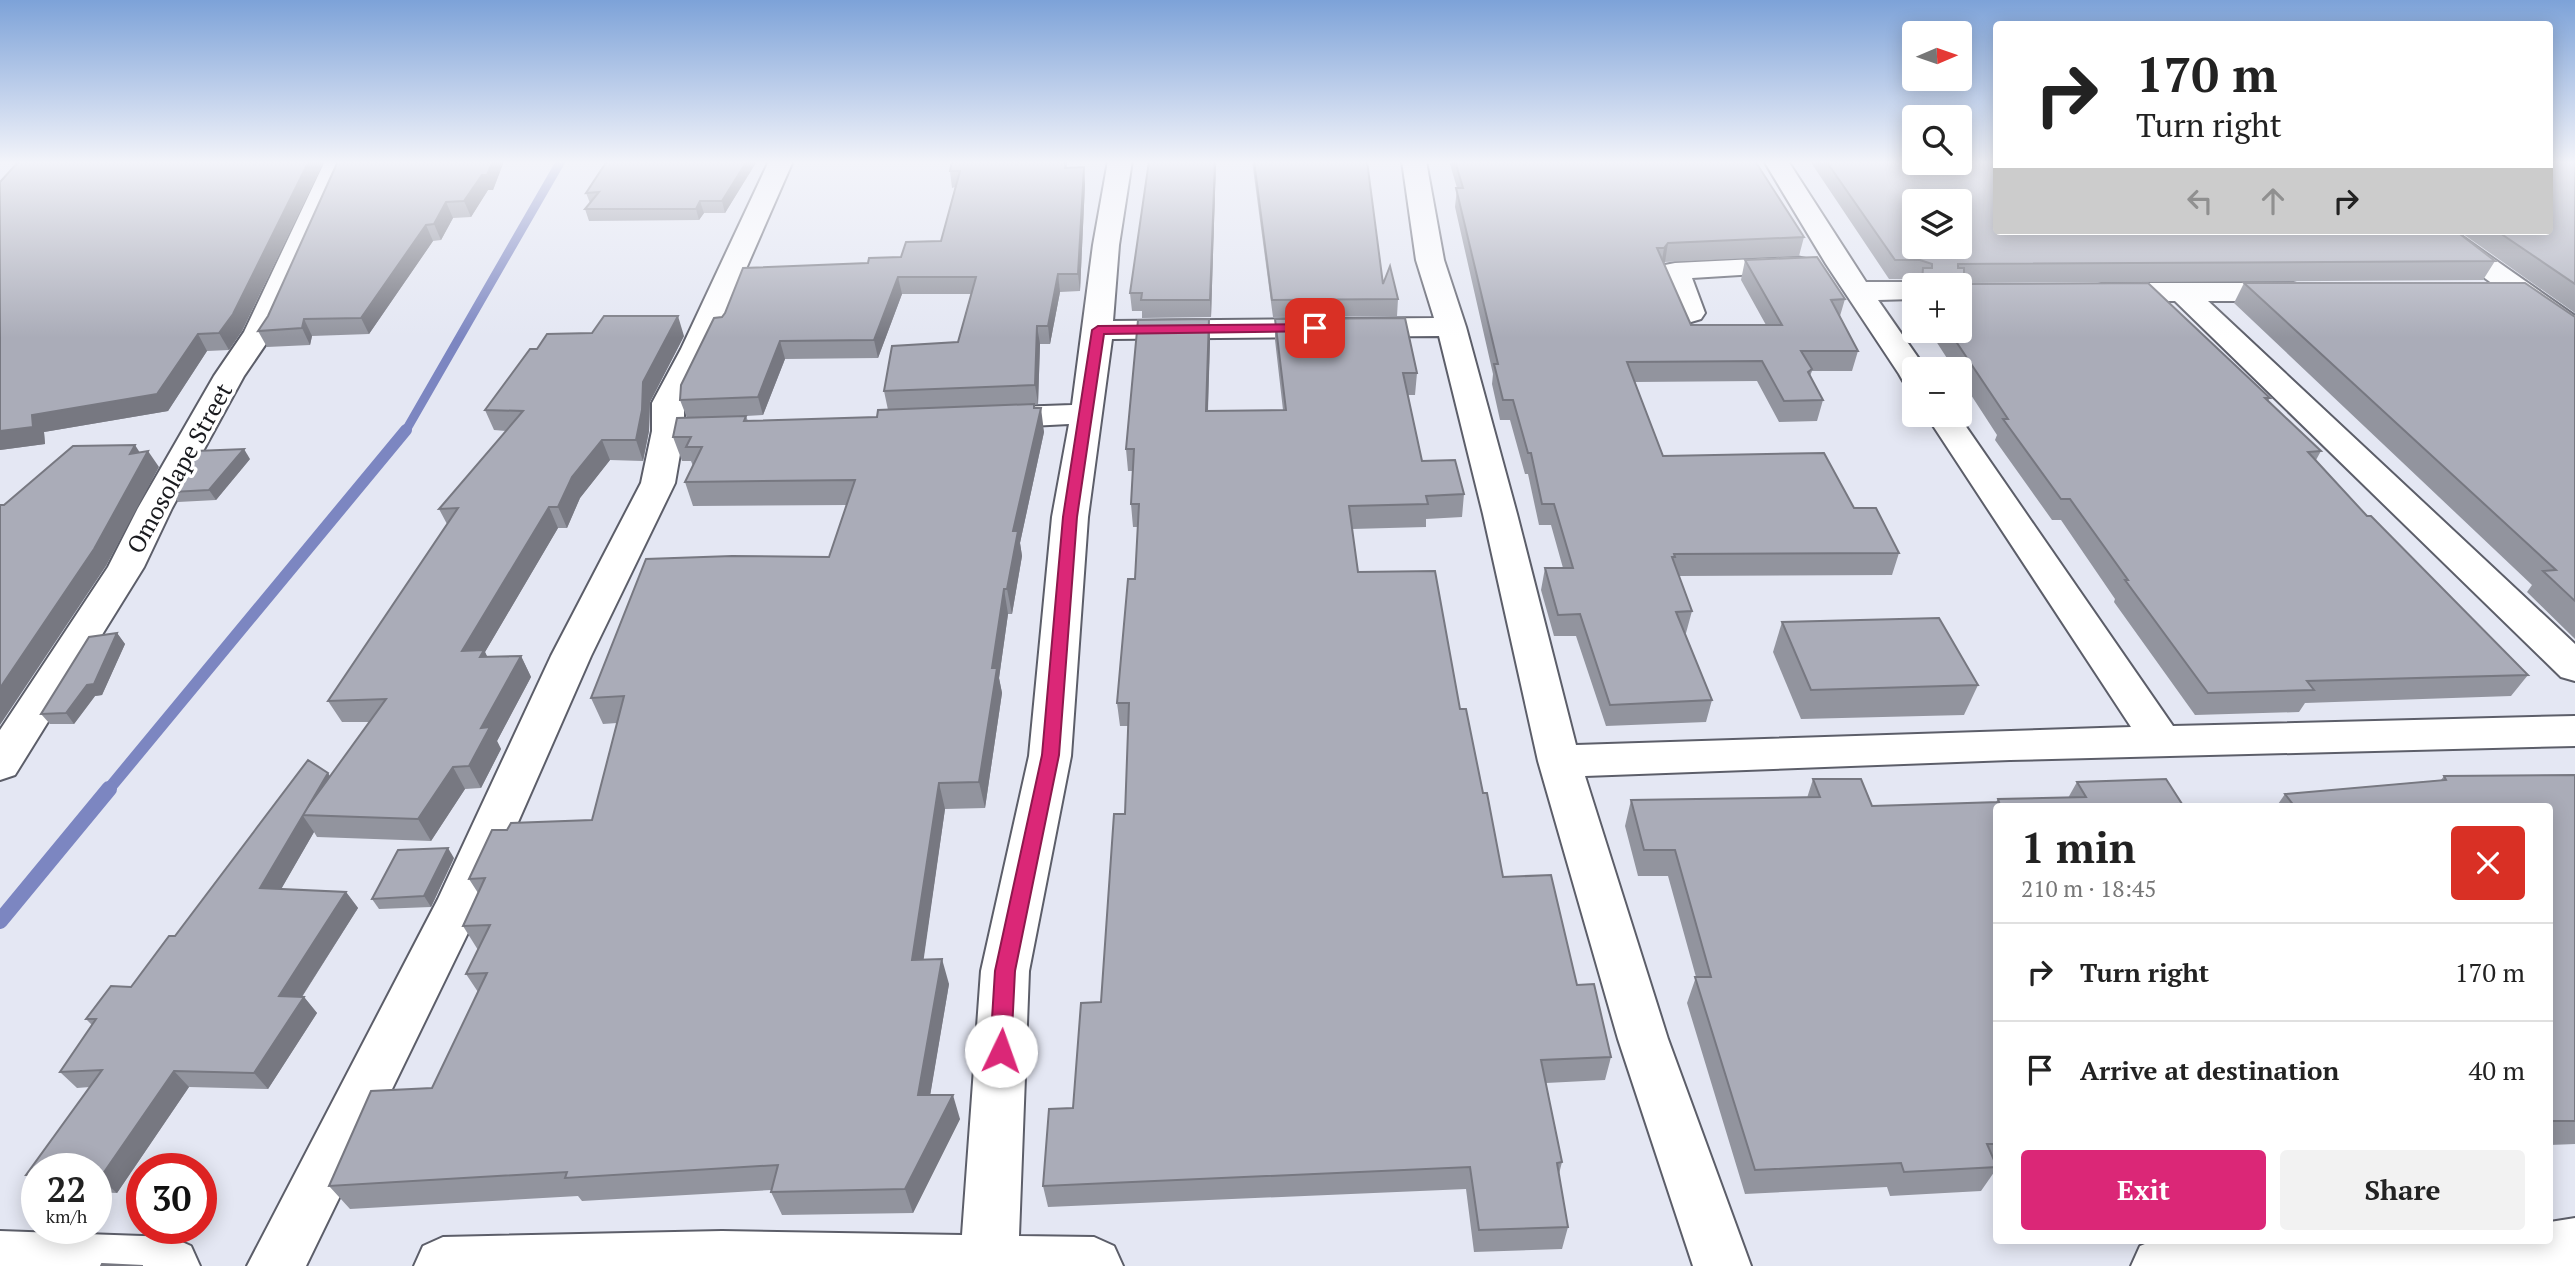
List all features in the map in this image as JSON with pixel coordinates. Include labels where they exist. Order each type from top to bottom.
[{"type":"street","name":"Omosolape Street","points":[[0,764],[126,567],[229,376],[259,332],[310,220]]},
{"type":"street","points":[[276,1266],[460,902],[570,656],[658,483],[682,430],[668,403],[696,349],[754,220]]},
{"type":"street","points":[[989,1264],[1005,971],[1050,755],[1070,517],[1098,330],[1110,220]]},
{"type":"street","points":[[1424,220],[1430,260],[1451,327],[1500,514],[1559,761],[1643,1039],[1722,1266]]},
{"type":"street","points":[[1813,220],[1903,357]]},
{"type":"street","points":[[2443,235],[2575,330]]},
{"type":"street","points":[[1691,313],[1675,271],[1840,264]]},
{"type":"street","points":[[2477,291],[2519,290]]},
{"type":"street","points":[[1859,291],[1902,291]]},
{"type":"street","points":[[2079,292],[2324,292]]},
{"type":"street","points":[[2184,293],[2575,667]]},
{"type":"street","points":[[1098,330],[1451,327]]},
{"type":"street","points":[[961,419],[1086,414]]},
{"type":"street","points":[[1950,427],[2161,740]]},
{"type":"street","points":[[1559,761],[2161,740],[2575,731]]},
{"type":"street","points":[[2160,1266],[2477,1261],[2575,1246]]},
{"type":"street","points":[[0,1259],[171,1266]]},
{"type":"street","points":[[443,1266],[720,1263],[1094,1266]]},
{"type":"building","points":[[0,220],[280,220],[233,314],[219,333],[198,334],[157,394],[32,415],[33,427],[0,431]]},
{"type":"building","points":[[311,220],[436,220],[434,224],[426,225],[361,318],[304,319],[302,328],[258,331],[268,316]]},
{"type":"building","points":[[947,220],[1081,220],[1078,274],[1058,274],[1048,326],[1037,326],[1035,385],[884,391],[892,346],[958,342],[976,277],[898,277],[874,340],[780,341],[758,397],[680,400],[681,385],[714,318],[722,317],[725,313],[743,268],[868,263],[869,258],[901,257],[906,242],[941,241]]},
{"type":"building","points":[[1140,220],[1213,220],[1210,300],[1141,300],[1142,293],[1130,293]]},
{"type":"building","points":[[1262,220],[1375,220],[1383,284],[1390,266],[1398,299],[1272,300]]},
{"type":"building","points":[[1464,220],[1793,220],[1804,237],[1668,243],[1664,248],[1657,248],[1691,325],[1782,325],[1745,260],[1817,257],[1845,299],[1831,300],[1858,351],[1801,351],[1812,369],[1808,372],[1823,400],[1784,401],[1762,361],[1627,362],[1663,456],[1824,453],[1854,508],[1876,508],[1899,553],[1674,554],[1675,557],[1672,557],[1692,611],[1676,612],[1712,700],[1610,705],[1580,614],[1558,615],[1545,568],[1573,568],[1554,504],[1542,504],[1531,453],[1528,453],[1513,400],[1503,400],[1494,364],[1498,364]]},
{"type":"building","points":[[1867,220],[1902,220],[1902,259],[1972,259],[1972,220],[1993,220],[1993,235],[2461,235],[2495,261],[1958,264],[1958,268],[1964,268],[1964,273],[1923,273],[1923,268],[1932,268],[1932,264],[1920,260],[1895,260]]},
{"type":"building","points":[[2553,220],[2575,220],[2575,284],[2503,235],[2553,235]]},
{"type":"building","points":[[2148,283],[2270,398],[2265,398],[2321,451],[2308,452],[2367,516],[2371,516],[2528,675],[2307,681],[2314,690],[2208,693],[2125,580],[2128,580],[2070,499],[2061,499],[2003,419],[2008,419],[1972,365],[1972,357],[1966,357],[1957,343],[1972,343],[1972,284]]},
{"type":"building","points":[[2244,283],[2525,283],[2575,317],[2575,601],[2543,571],[2556,570]]},
{"type":"building","points":[[604,316],[678,316],[643,382],[642,410],[636,440],[602,440],[572,477],[558,507],[549,507],[462,651],[484,650],[480,657],[521,656],[481,728],[490,727],[469,766],[453,767],[418,819],[302,815],[386,699],[328,701],[458,508],[439,509],[523,411],[485,410],[530,349],[537,349],[547,334],[592,333]]},
{"type":"building","points":[[1405,318],[1417,373],[1403,373],[1422,461],[1455,460],[1464,494],[1426,496],[1428,504],[1349,506],[1358,572],[1435,571],[1460,709],[1466,709],[1483,793],[1487,793],[1503,877],[1551,875],[1577,985],[1594,984],[1611,1057],[1541,1060],[1562,1162],[1557,1163],[1568,1227],[1479,1230],[1470,1167],[1043,1186],[1049,1109],[1073,1108],[1081,1003],[1101,1002],[1114,814],[1125,814],[1129,703],[1117,703],[1128,579],[1135,579],[1139,504],[1131,504],[1134,449],[1126,449],[1138,320],[1209,319],[1206,411],[1286,410],[1275,319]]},
{"type":"building","points":[[1034,404],[1034,408],[1041,408],[1013,531],[1018,531],[1007,589],[1004,589],[992,668],[997,668],[979,782],[939,783],[912,960],[942,959],[918,1095],[953,1095],[905,1189],[771,1192],[778,1165],[565,1178],[567,1172],[329,1186],[371,1091],[432,1088],[487,973],[466,974],[490,925],[463,926],[485,878],[469,879],[492,830],[507,830],[511,823],[592,820],[624,696],[591,698],[646,559],[829,557],[855,480],[685,482],[702,447],[686,447],[691,437],[673,437],[677,418],[746,416],[744,421],[877,417],[878,410]]},
{"type":"building","points":[[135,445],[130,454],[148,451],[94,549],[0,688],[0,505],[4,505],[73,446]]},
{"type":"building","points":[[244,449],[209,490],[172,492],[195,451]]},
{"type":"building","points":[[1939,618],[1978,685],[1811,690],[1782,622]]},
{"type":"building","points":[[117,633],[94,684],[87,685],[66,713],[41,714],[89,637]]},
{"type":"building","points":[[308,760],[328,773],[260,888],[346,892],[279,996],[304,997],[254,1073],[174,1071],[112,1161],[112,1153],[42,1153],[102,1070],[60,1072],[96,1019],[86,1019],[111,986],[131,987],[169,936],[175,936]]},
{"type":"building","points":[[2575,775],[2575,1121],[2553,1121],[2553,803],[2292,803],[2285,794],[2446,780],[2444,776]]},
{"type":"building","points":[[1813,779],[1861,779],[1872,806],[2086,797],[2077,782],[2166,779],[2181,803],[1993,803],[1993,1144],[1987,1144],[1993,1158],[1993,1167],[1904,1172],[1901,1163],[1755,1170],[1695,977],[1711,977],[1675,850],[1644,850],[1631,800],[1820,797]]},
{"type":"building","points":[[448,848],[424,896],[372,899],[398,850]]},
{"type":"building","points":[[102,1264],[143,1266],[101,1266]]},
{"type":"waterway","points":[[405,432],[527,220]]},
{"type":"waterway","points":[[108,790],[406,430]]},
{"type":"waterway","points":[[0,921],[109,789]]},
{"type":"route","points":[[1001,1051],[1005,971],[1050,755],[1070,517],[1098,330],[1315,328]]}]
